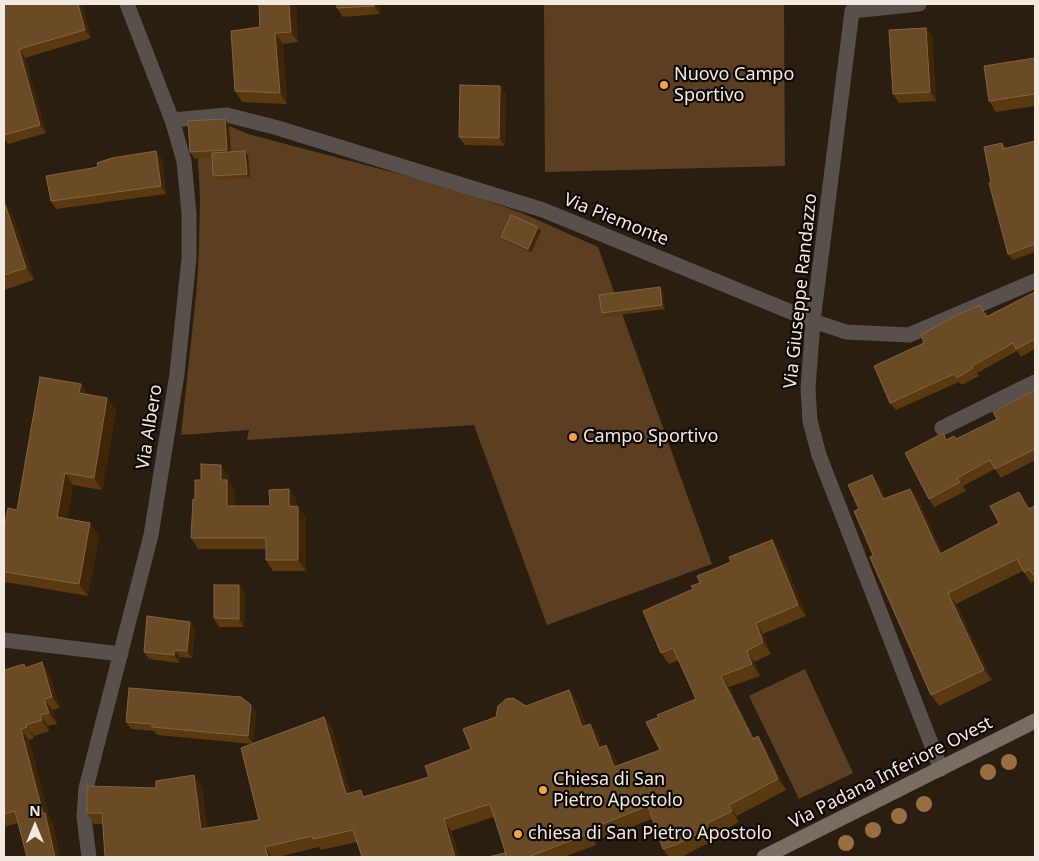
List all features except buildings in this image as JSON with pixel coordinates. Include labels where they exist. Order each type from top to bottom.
[{"type":"street","name":"Via Albero","points":[[89,857],[84,817],[86,788],[151,535],[177,374],[189,258],[187,179],[184,160],[172,120],[127,4]]},
{"type":"street","name":"Via Giuseppe Randazzo","points":[[919,4],[852,7],[813,321],[808,389],[810,420],[819,455],[941,769]]},
{"type":"street","name":"Via Piemonte","points":[[172,120],[227,114],[543,210],[813,321],[846,332],[909,335],[1035,281]]},
{"type":"street","points":[[942,428],[1035,382]]},
{"type":"street","points":[[4,640],[120,654]]},
{"type":"street","name":"Via Padana Inferiore Ovest","points":[[764,857],[1035,721]]},
{"type":"shaded area","name":"Nuovo Campo Sportivo","points":[[544,4],[784,4],[785,166],[545,172]]},
{"type":"shaded area","points":[[229,126],[248,134],[445,186],[522,213],[598,247],[712,564],[547,625],[474,425],[247,440],[249,430],[181,435],[197,286],[199,248],[200,198],[198,159],[193,128]]},
{"type":"shaded area","points":[[805,669],[853,773],[799,799],[749,696]]},
{"type":"place","name":"Nuovo Campo Sportivo","points":[[664,85]]},
{"type":"place","name":"Campo Sportivo","points":[[573,437]]},
{"type":"place","name":"Chiesa di San Pietro Apostolo","points":[[543,790]]},
{"type":"place","name":"chiesa di San Pietro Apostolo","points":[[518,834]]}]
